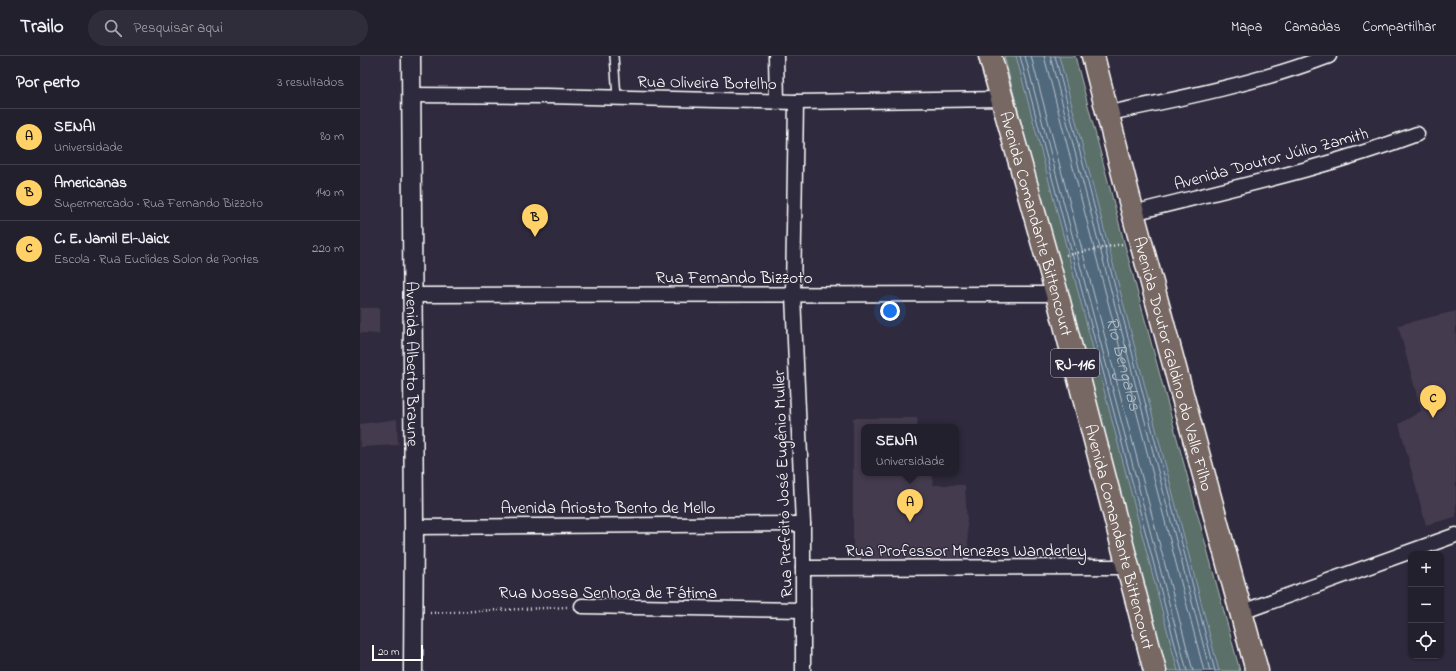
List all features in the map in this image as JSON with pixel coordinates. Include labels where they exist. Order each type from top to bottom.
[{"type":"main road","name":"Avenida Comandante Bittencourt","points":[[990,56],[1057,294],[1155,671]]},
{"type":"main road","name":"Avenida Doutor Galdino do Valle Filho","points":[[1093,56],[1109,113],[1140,240],[1257,671]]},
{"type":"street","name":"Avenida Alberto Braune","points":[[411,56],[414,526],[413,671]]},
{"type":"street","points":[[776,56],[777,102]]},
{"type":"street","points":[[1109,113],[1180,98],[1287,71],[1329,56]]},
{"type":"street","name":"Rua Oliveira Botelho","points":[[411,94],[617,97],[777,102],[1002,99]]},
{"type":"street","name":"Rua Prefeito José Eugênio Muller","points":[[796,102],[793,295],[803,524],[803,671]]},
{"type":"street","name":"Avenida Doutor Júlio Zamith","points":[[1133,213],[1287,174],[1370,150],[1417,134]]},
{"type":"street","name":"Rua Fernando Bizzoto","points":[[412,294],[1057,294]]},
{"type":"street","name":"Avenida Ariosto Bento de Mello","points":[[414,526],[803,524]]},
{"type":"street","points":[[1242,612],[1456,535]]},
{"type":"street","name":"Rua Professor Menezes Wanderley","points":[[804,568],[1129,567]]},
{"type":"street","name":"Rua Nossa Senhora de Fátima","points":[[582,606],[803,610]]},
{"type":"lane","points":[[614,56],[617,97]]},
{"type":"path","points":[[1047,260],[1140,240]]},
{"type":"path","name":"Rua Nossa Senhora de Fátima","points":[[413,614],[582,606]]},
{"type":"shaded area","points":[[360,308],[379,308],[379,334],[360,333]]},
{"type":"shaded area","points":[[1456,311],[1456,517],[1426,525],[1399,424],[1421,411],[1398,325]]},
{"type":"shaded area","points":[[853,418],[918,418],[917,424],[861,424],[861,476],[932,476],[933,485],[965,485],[969,561],[853,559]]},
{"type":"shaded area","points":[[397,419],[398,445],[360,447],[360,424]]},
{"type":"green space","points":[[1004,56],[1075,56],[1240,671],[1163,671]]},
{"type":"water","name":"Rio Bengalas","points":[[1016,56],[1059,56],[1219,671],[1178,671]]},
{"type":"place","name":"Americanas","points":[[535,237]]},
{"type":"place","name":"C. E. Jamil El-Jaick","points":[[1433,418]]},
{"type":"place","name":"SENAI","points":[[910,522]]}]
